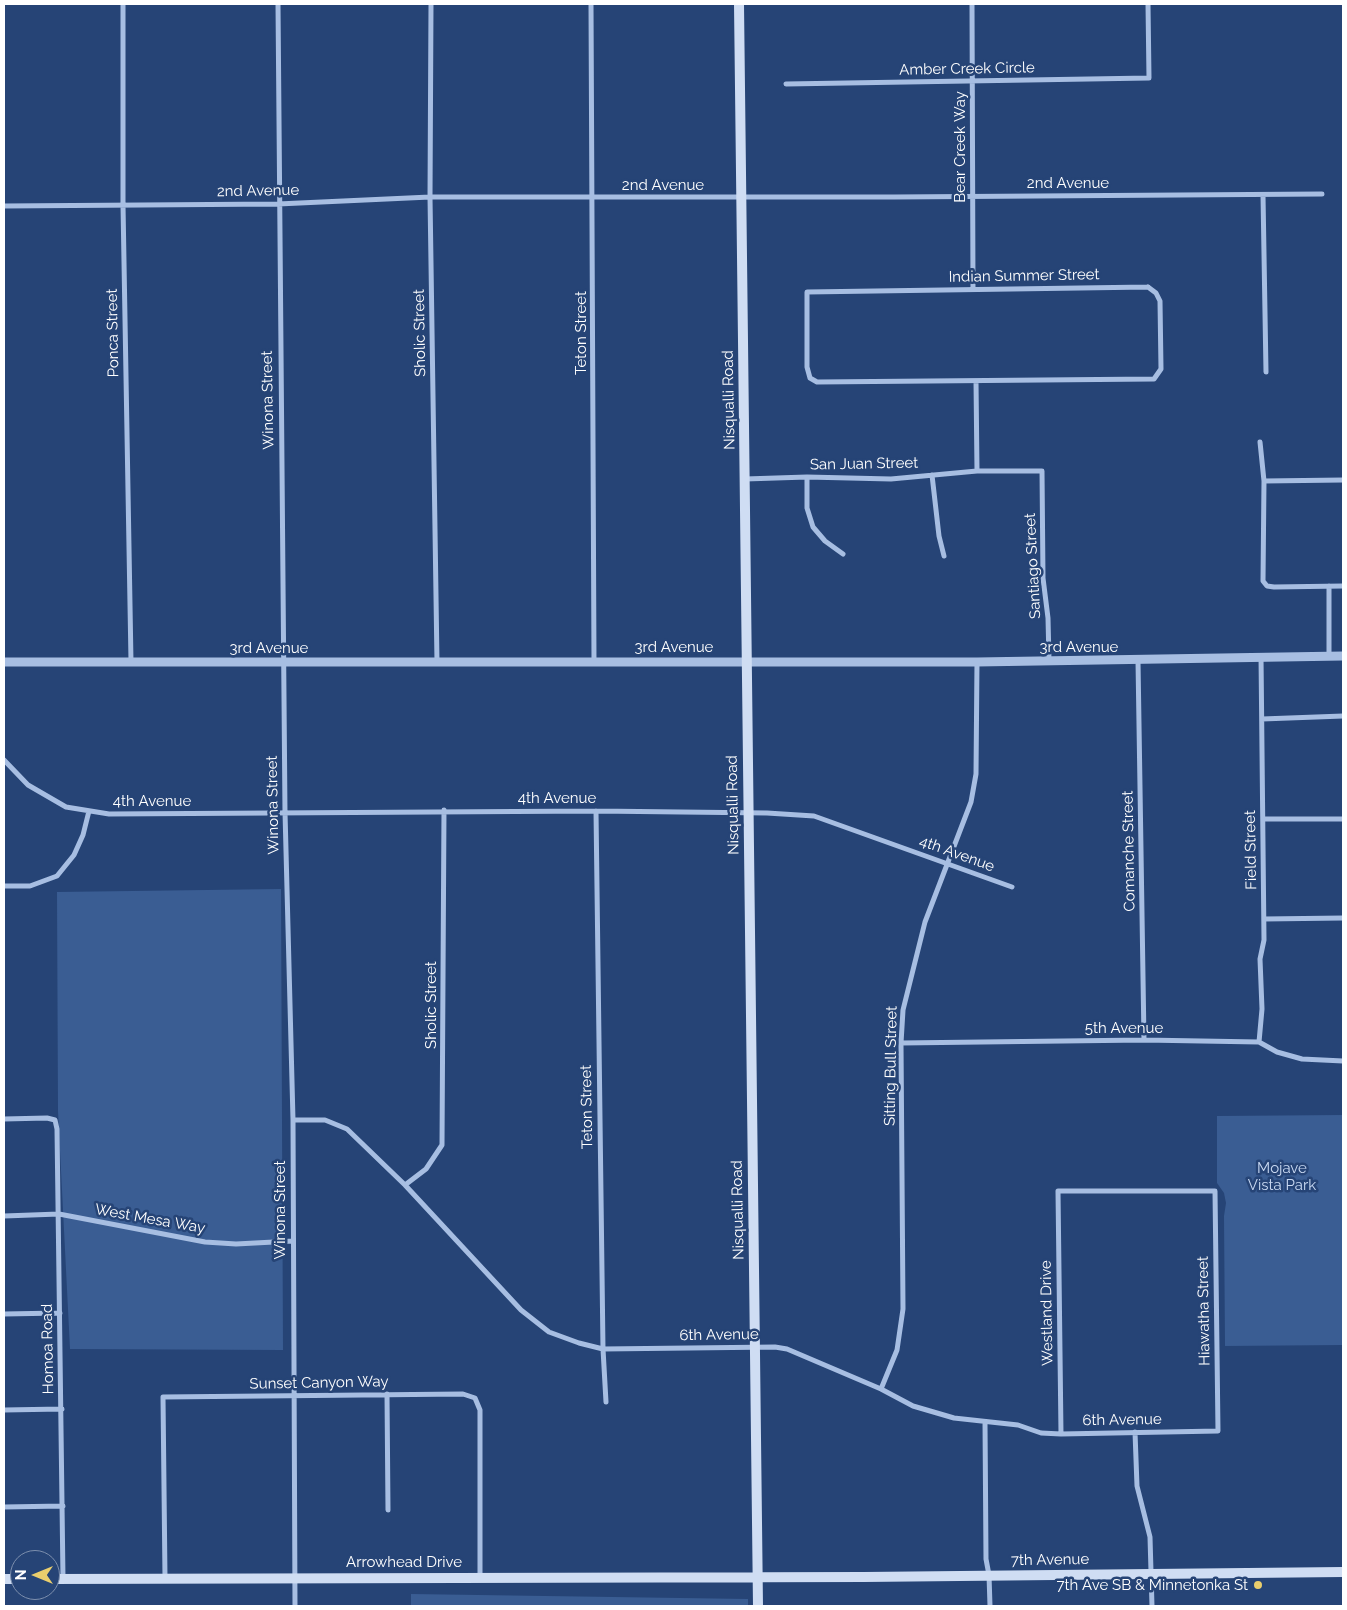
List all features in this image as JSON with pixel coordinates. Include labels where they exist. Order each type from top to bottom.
[{"type":"main road","name":"Nisqualli Road","points":[[739,4],[758,1606]]},
{"type":"main road","name":"7th Avenue","points":[[758,1577],[1343,1572]]},
{"type":"main road","name":"Arrowhead Drive","points":[[60,1578],[758,1577]]},
{"type":"street","name":"Ponca Street","points":[[123,4],[123,205],[131,661]]},
{"type":"street","name":"Winona Street","points":[[278,4],[278,204],[285,812],[292,1120],[295,1606]]},
{"type":"street","name":"Sholic Street","points":[[430,4],[430,196],[437,662]]},
{"type":"street","name":"Teton Street","points":[[591,4],[594,196],[594,661]]},
{"type":"street","name":"Bear Creek Way","points":[[972,4],[974,289]]},
{"type":"street","name":"Amber Creek Circle","points":[[786,84],[1149,78],[1148,4]]},
{"type":"street","name":"2nd Avenue","points":[[4,206],[278,204],[430,196],[741,198],[1263,196],[1322,194]]},
{"type":"street","points":[[1263,196],[1266,372]]},
{"type":"street","name":"Indian Summer Street","points":[[1148,287],[1156,293],[1160,301],[1161,369],[1159,375],[1154,379],[976,381],[817,382],[810,378],[807,367],[807,292],[974,289],[1148,287]]},
{"type":"street","points":[[976,381],[977,471]]},
{"type":"street","points":[[1260,442],[1264,481],[1263,581],[1267,586],[1343,586]]},
{"type":"street","name":"San Juan Street","points":[[745,479],[807,477],[891,479],[977,471],[1042,471]]},
{"type":"street","name":"Santiago Street","points":[[1042,471],[1043,578],[1048,618],[1049,660]]},
{"type":"street","points":[[932,475],[939,536],[944,556]]},
{"type":"street","points":[[807,477],[806,508],[812,527],[825,541],[843,554]]},
{"type":"street","points":[[1264,481],[1343,480]]},
{"type":"street","points":[[1329,586],[1329,656]]},
{"type":"street","name":"3rd Avenue","points":[[4,662],[977,662],[1049,660],[1138,661],[1261,656],[1343,656]]},
{"type":"street","name":"Field Street","points":[[1259,1042],[1262,1009],[1260,959],[1264,940],[1261,656]]},
{"type":"street","name":"Comanche Street","points":[[1138,661],[1144,1040]]},
{"type":"street","name":"Sitting Bull Street","points":[[880,1389],[896,1350],[903,1309],[901,1043],[903,1010],[926,922],[971,802],[976,774],[977,662]]},
{"type":"street","points":[[1262,718],[1343,716]]},
{"type":"street","name":"4th Avenue","points":[[4,760],[28,784],[66,807],[110,814],[444,810],[748,813],[814,816],[1012,887]]},
{"type":"street","name":"Sholic Street","points":[[405,1185],[426,1169],[442,1145],[444,810]]},
{"type":"street","points":[[4,886],[30,886],[57,876],[74,855],[83,835],[89,811]]},
{"type":"street","name":"Teton Street","points":[[596,811],[603,1349],[606,1402]]},
{"type":"street","points":[[1263,819],[1343,819]]},
{"type":"street","points":[[1264,920],[1343,918]]},
{"type":"street","name":"5th Avenue","points":[[901,1043],[1144,1040],[1259,1042],[1278,1052],[1302,1059],[1343,1061]]},
{"type":"street","name":"Homoa Road","points":[[4,1119],[55,1120],[57,1129],[63,1578]]},
{"type":"street","name":"6th Avenue","points":[[292,1120],[325,1120],[347,1129],[405,1185],[521,1310],[549,1332],[579,1343],[603,1349],[755,1347],[787,1349],[880,1389],[913,1406],[954,1418],[1018,1425],[1040,1433],[1218,1431]]},
{"type":"street","name":"Hiawatha Street","points":[[1058,1191],[1216,1191],[1218,1431]]},
{"type":"street","name":"Westland Drive","points":[[1058,1191],[1061,1434]]},
{"type":"street","name":"West Mesa Way","points":[[4,1216],[59,1214],[185,1240],[236,1244],[293,1241]]},
{"type":"street","points":[[4,1314],[60,1313]]},
{"type":"street","points":[[387,1394],[388,1510]]},
{"type":"street","name":"Sunset Canyon Way","points":[[165,1578],[163,1397],[387,1394],[464,1394],[475,1398],[480,1410],[480,1577]]},
{"type":"street","points":[[4,1410],[62,1409]]},
{"type":"street","points":[[985,1422],[986,1559],[989,1575],[990,1606]]},
{"type":"street","points":[[1136,1432],[1137,1486],[1150,1537],[1152,1606]]},
{"type":"street","points":[[4,1507],[63,1506]]},
{"type":"green space","points":[[281,889],[283,1350],[70,1349],[58,1111],[57,892]]},
{"type":"green space","name":"Mojave Vista Park","points":[[1343,1115],[1343,1345],[1225,1346],[1224,1216],[1226,1203],[1224,1193],[1217,1183],[1217,1116]]},
{"type":"green space","points":[[411,1594],[748,1599],[748,1606],[411,1606]]},
{"type":"place","name":"7th Ave SB & Minnetonka St","points":[[1258,1585]]}]
